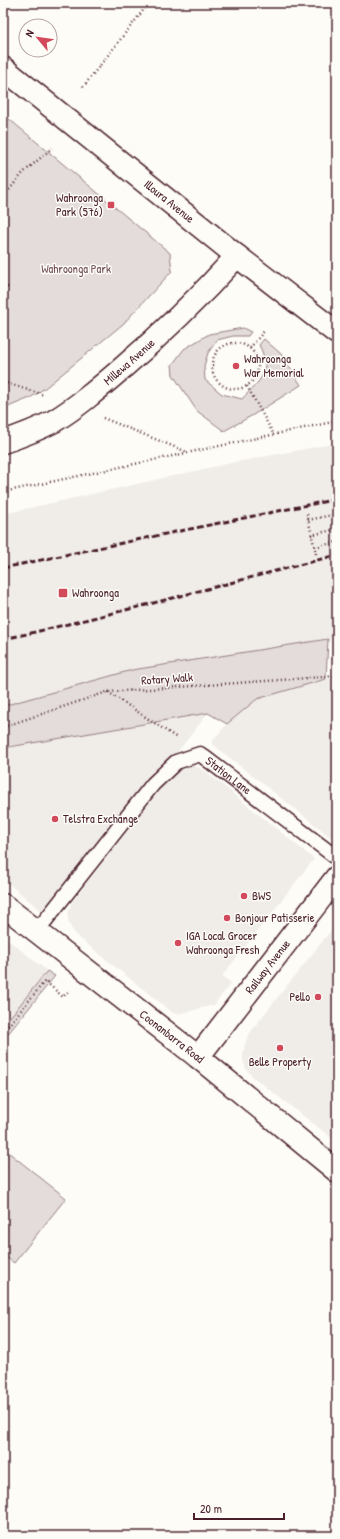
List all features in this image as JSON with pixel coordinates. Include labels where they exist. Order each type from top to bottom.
[{"type":"street","name":"Illoura Avenue","points":[[3,68],[237,256],[337,333]]},
{"type":"street","name":"Millewa Avenue","points":[[3,442],[27,434],[54,420],[98,389],[149,345],[207,289],[237,256]]},
{"type":"street","name":"Railway Avenue","points":[[198,1057],[337,877]]},
{"type":"street","name":"Coonanbarra Road","points":[[3,905],[198,1057],[337,1172]]},
{"type":"lane","name":"Station Lane","points":[[37,931],[153,784],[176,762],[200,754],[337,858]]},
{"type":"path","points":[[83,87],[149,3]]},
{"type":"path","points":[[3,194],[9,190],[23,173],[52,148]]},
{"type":"path","points":[[3,286],[7,287],[3,295]]},
{"type":"path","points":[[250,348],[265,330]]},
{"type":"path","points":[[228,344],[243,344],[250,348],[258,361],[256,375],[247,386],[240,389],[225,387],[218,382],[214,376],[212,368],[216,354],[221,348],[228,344]]},
{"type":"path","points":[[3,382],[38,393],[188,453]]},
{"type":"path","points":[[247,386],[274,435]]},
{"type":"path","points":[[3,492],[337,421]]},
{"type":"path","points":[[307,514],[316,554]]},
{"type":"path","points":[[308,520],[337,514]]},
{"type":"path","points":[[311,535],[337,529]]},
{"type":"path","points":[[314,547],[337,542]]},
{"type":"path","name":"Rotary Walk","points":[[3,727],[107,692],[337,676]]},
{"type":"path","points":[[107,692],[200,754]]},
{"type":"path","points":[[3,1032],[44,981],[63,997],[69,990]]},
{"type":"shaded area","points":[[337,443],[337,638],[132,670],[3,706],[3,514],[231,463]]},
{"type":"shaded area","points":[[326,679],[337,679],[337,831],[332,838],[211,743],[227,724],[257,699]]},
{"type":"shaded area","points":[[208,713],[48,916],[3,879],[3,748]]},
{"type":"shaded area","points":[[195,766],[205,771],[314,859],[222,976],[231,983],[214,1005],[178,1014],[173,1013],[78,937],[68,921],[68,913],[72,902],[166,782],[178,770]]},
{"type":"shaded area","points":[[337,923],[337,1142],[252,1076],[246,1069],[243,1061],[243,1053],[247,1038],[255,1026]]},
{"type":"shaded area","points":[[3,936],[47,971],[3,1026]]},
{"type":"green space","name":"Wahroonga Park","points":[[3,114],[170,253],[172,271],[123,324],[45,388],[30,398],[3,409]]},
{"type":"green space","points":[[243,328],[251,332],[248,336],[233,336],[217,340],[208,353],[204,366],[205,380],[222,394],[242,399],[259,381],[265,369],[263,354],[259,345],[264,339],[281,354],[301,385],[224,431],[197,411],[173,375],[172,365],[184,349],[209,334]]},
{"type":"green space","points":[[328,639],[326,679],[257,699],[227,724],[208,713],[3,748],[3,706],[132,670]]},
{"type":"green space","points":[[47,971],[55,976],[3,1040],[3,1026]]},
{"type":"green space","points":[[3,1148],[66,1198],[14,1263],[3,1255]]},
{"type":"railway","points":[[3,568],[337,499]]},
{"type":"railway","points":[[3,639],[142,606],[337,555]]},
{"type":"place","name":"Wahroonga Park (576)","points":[[111,205]]},
{"type":"place","name":"Wahroonga War Memorial","points":[[236,366]]},
{"type":"place","name":"Wahroonga","points":[[63,593]]},
{"type":"place","name":"Telstra Exchange","points":[[55,819]]},
{"type":"place","name":"BWS","points":[[244,896]]},
{"type":"place","name":"Bonjour Patisserie","points":[[227,918]]},
{"type":"place","name":"IGA Local Grocer Wahroonga Fresh","points":[[178,943]]},
{"type":"place","name":"Pello","points":[[318,997]]},
{"type":"place","name":"Belle Property","points":[[280,1048]]}]
